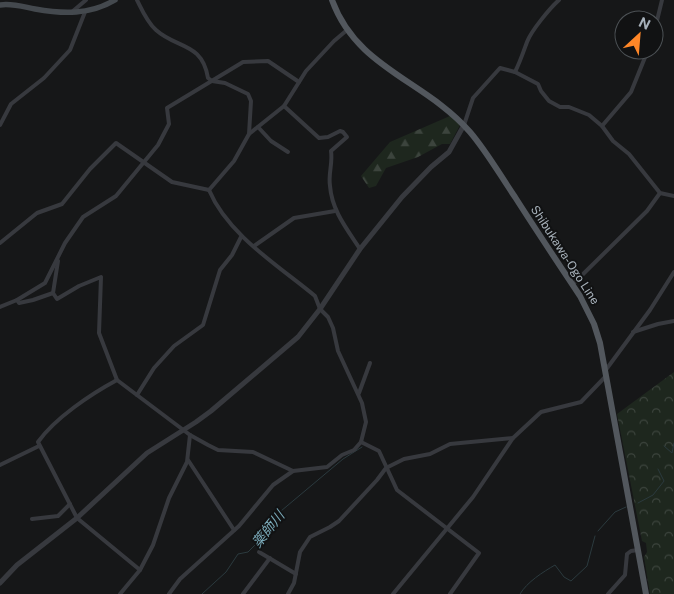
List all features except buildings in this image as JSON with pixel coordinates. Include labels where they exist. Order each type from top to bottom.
[{"type":"main road","points":[[0,5],[11,4],[44,11],[85,12],[101,8],[115,0]]},
{"type":"main road","name":"Shibukawa-Ogo Line","points":[[332,0],[347,30],[370,56],[439,103],[464,125],[479,143],[580,296],[598,336],[646,594]]},
{"type":"street","points":[[72,12],[86,0]]},
{"type":"street","points":[[137,0],[147,19],[156,30],[200,57],[206,67],[208,78],[212,81],[225,83],[248,94],[251,101],[249,134]]},
{"type":"street","points":[[515,72],[525,52],[527,41],[550,7],[559,0]]},
{"type":"street","points":[[0,125],[11,104],[44,78],[70,50],[85,12]]},
{"type":"street","points":[[209,190],[234,161],[249,134],[284,106],[306,71],[347,30]]},
{"type":"street","points":[[0,306],[17,300],[45,283],[65,242],[83,217],[116,196],[158,145],[169,124],[167,108],[243,62],[268,60],[299,82]]},
{"type":"street","points":[[602,126],[631,92],[644,60]]},
{"type":"street","points":[[0,583],[17,565],[78,518],[133,464],[211,411],[298,337],[320,309],[360,249],[402,196],[430,167],[449,152],[464,125],[473,98],[500,68],[515,72],[538,84],[549,101],[589,116],[602,126],[613,141],[628,154],[660,193],[674,196]]},
{"type":"street","points":[[284,106],[320,138],[328,137],[340,131],[347,138],[331,150],[333,161],[330,186],[335,211],[360,249]]},
{"type":"street","points":[[258,127],[271,141],[288,152]]},
{"type":"street","points":[[0,243],[37,213],[62,204],[90,169],[116,143],[172,182],[209,190]]},
{"type":"street","points":[[169,594],[180,579],[234,530],[273,485],[293,471],[327,467],[342,455],[354,450],[361,442],[366,422],[359,393],[338,351],[333,328],[328,317],[320,309],[316,296],[241,237],[215,205],[209,190]]},
{"type":"street","points":[[572,285],[647,211],[660,193]]},
{"type":"street","points":[[254,246],[294,218],[335,211]]},
{"type":"street","points":[[137,395],[154,368],[174,346],[203,325],[220,270],[232,255],[241,237]]},
{"type":"street","points":[[59,255],[53,293],[57,299],[78,286],[101,277],[99,333],[117,380],[190,435],[218,450],[253,452],[293,471]]},
{"type":"street","points":[[393,594],[473,497],[513,438],[541,412],[581,402],[605,373],[650,310],[674,272]]},
{"type":"street","points":[[17,300],[19,303],[26,302],[53,293]]},
{"type":"street","points":[[633,332],[674,321]]},
{"type":"street","points":[[359,393],[370,363]]},
{"type":"street","points":[[117,380],[97,390],[47,430],[38,442],[78,518],[140,570]]},
{"type":"street","points":[[120,594],[140,570],[153,545],[170,498],[188,460],[190,435]]},
{"type":"street","points":[[288,594],[296,574],[300,552],[310,537],[330,528],[339,521],[386,468],[404,459],[430,454],[450,444],[513,438]]},
{"type":"street","points":[[361,442],[378,451],[382,456],[397,490],[479,553],[450,594]]},
{"type":"street","points":[[0,465],[39,446]]},
{"type":"street","points":[[188,460],[234,530]]},
{"type":"street","points":[[32,520],[58,516],[70,504]]},
{"type":"street","points":[[608,594],[625,575],[627,554],[638,550]]},
{"type":"street","points":[[259,552],[296,574]]},
{"type":"street","points":[[243,594],[270,558]]},
{"type":"green space","points":[[450,116],[460,125],[450,144],[442,144],[418,157],[386,168],[376,186],[369,188],[361,176],[390,142]]},
{"type":"green space","points":[[674,372],[674,594],[650,594],[644,557],[647,552],[646,543],[642,541],[617,414]]},
{"type":"waterway","points":[[664,446],[672,453],[674,443]]},
{"type":"waterway","name":"薬師川","points":[[202,594],[226,572],[238,554],[248,552],[262,538],[281,511],[343,459],[362,447]]},
{"type":"waterway","points":[[638,503],[653,495],[664,481],[658,469]]},
{"type":"waterway","points":[[598,531],[615,512],[626,507]]},
{"type":"waterway","points":[[520,594],[531,581],[555,565],[564,577],[571,581],[587,566],[595,536]]}]
